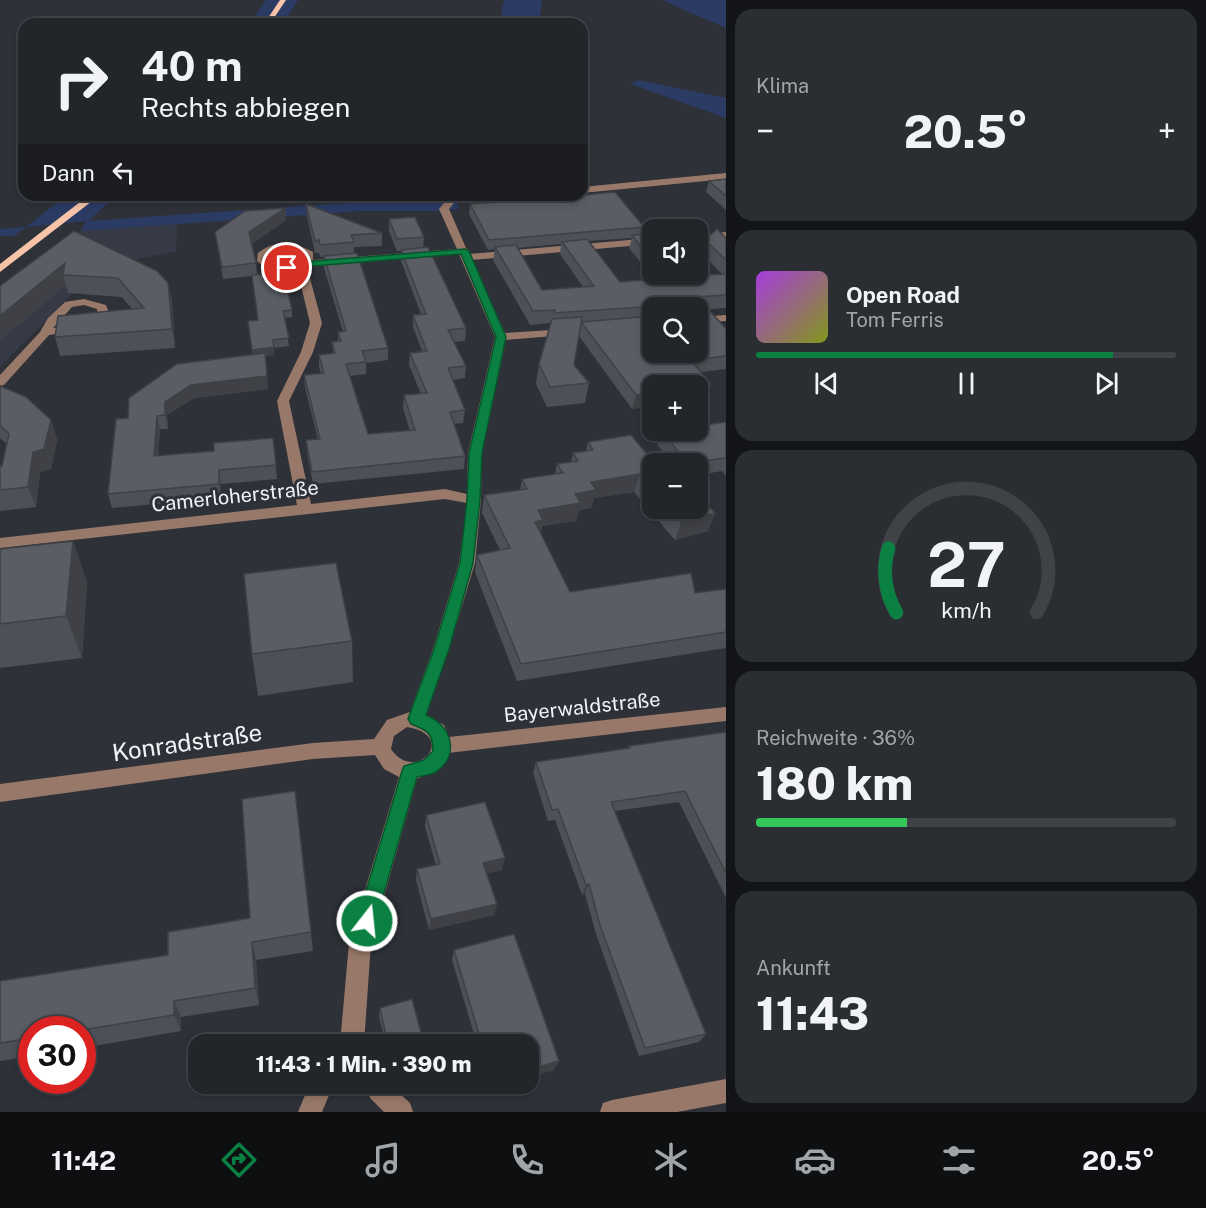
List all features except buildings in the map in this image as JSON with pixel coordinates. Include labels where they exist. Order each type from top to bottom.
[{"type":"main road","points":[[271,18],[283,0]]},
{"type":"main road","points":[[0,269],[87,201]]},
{"type":"street","points":[[588,189],[726,176]]},
{"type":"street","points":[[416,719],[441,649],[466,563],[474,500],[476,453],[501,337],[444,209],[450,201]]},
{"type":"street","points":[[708,237],[726,235]]},
{"type":"street","points":[[306,508],[284,401],[307,352],[316,322],[301,264],[642,242]]},
{"type":"street","points":[[0,382],[45,333],[51,321],[69,304],[84,302],[102,307],[104,316],[96,324],[72,330],[61,328],[45,333]]},
{"type":"street","points":[[708,319],[726,318]]},
{"type":"street","points":[[501,337],[580,331]]},
{"type":"street","name":"Camerloherstraße","points":[[0,543],[445,494],[474,500]]},
{"type":"street","name":"Bayerwaldstraße","points":[[443,746],[726,714]]},
{"type":"street","points":[[416,719],[432,725],[442,738],[443,746],[441,754],[429,767],[410,771],[392,763],[382,747],[385,732],[391,725],[399,721],[416,719]]},
{"type":"street","name":"Konradstraße","points":[[0,793],[313,751],[382,747]]},
{"type":"street","points":[[353,1034],[360,943],[410,771]]},
{"type":"street","points":[[612,1112],[726,1091]]},
{"type":"street","points":[[310,1112],[317,1094]]},
{"type":"street","points":[[382,1094],[402,1112]]},
{"type":"shaded area","points":[[266,0],[298,0],[287,18],[253,18]]},
{"type":"shaded area","points":[[504,0],[542,0],[540,18],[506,18],[501,14]]},
{"type":"shaded area","points":[[662,0],[726,0],[726,28],[664,1]]},
{"type":"shaded area","points":[[638,80],[726,98],[726,118],[630,84]]},
{"type":"shaded area","points":[[59,201],[110,201],[88,221],[375,201],[470,201],[457,202],[459,209],[439,211],[361,211],[81,231],[86,221],[26,227]]},
{"type":"shaded area","points":[[177,224],[176,251],[97,268],[0,367],[0,294],[81,231]]},
{"type":"shaded area","points":[[26,227],[14,236],[0,236],[0,229]]},
{"type":"route","points":[[287,268],[301,264],[465,251],[501,337],[476,453],[474,500],[466,563],[441,649],[416,719],[425,721],[438,731],[443,746],[441,754],[429,767],[410,771],[367,921]]}]
